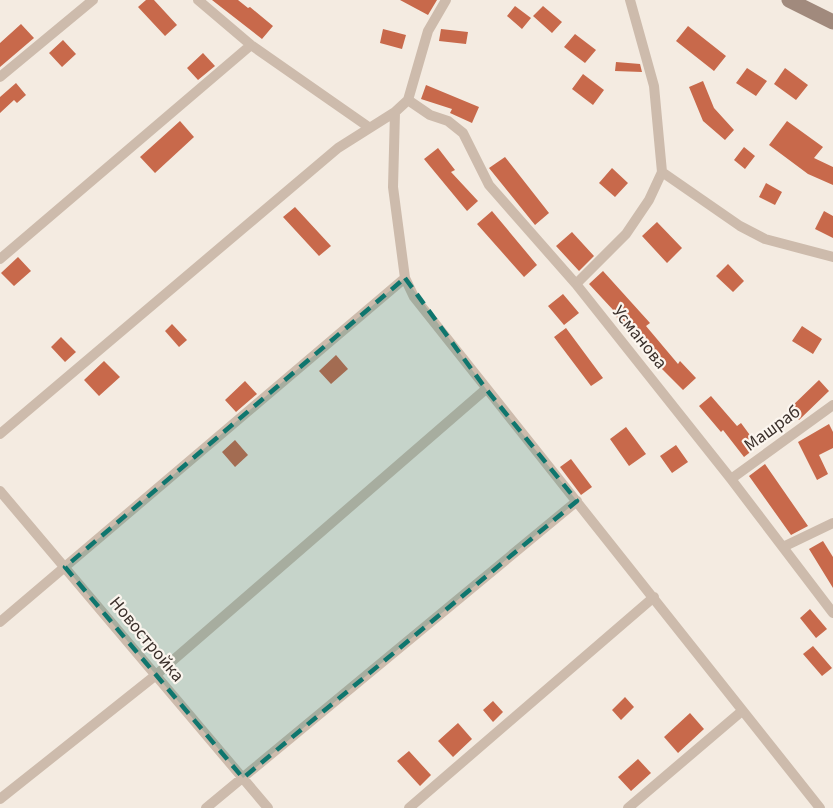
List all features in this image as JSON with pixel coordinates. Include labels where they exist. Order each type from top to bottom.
[{"type":"street","points":[[0,77],[93,0]]},
{"type":"street","points":[[198,0],[251,45],[370,128]]},
{"type":"street","points":[[0,435],[338,148],[395,112],[408,100],[428,30],[446,0]]},
{"type":"street","points":[[576,284],[626,234],[650,200],[662,172],[654,86],[630,0]]},
{"type":"street","points":[[789,0],[833,22]]},
{"type":"street","points":[[0,259],[251,45]]},
{"type":"street","name":"Усманова","points":[[408,100],[430,115],[448,121],[463,133],[489,185],[576,284],[731,479],[833,613]]},
{"type":"street","points":[[395,112],[393,188],[405,278],[414,297],[820,808]]},
{"type":"street","points":[[662,172],[740,226],[765,239],[833,257]]},
{"type":"street","points":[[0,622],[405,278]]},
{"type":"street","points":[[0,799],[156,675],[486,389]]},
{"type":"street","name":"Машраб","points":[[731,479],[833,405]]},
{"type":"street","name":"Новостройка","points":[[0,491],[268,808]]},
{"type":"street","points":[[206,808],[577,501]]},
{"type":"street","points":[[783,547],[833,524]]},
{"type":"street","points":[[409,808],[654,597]]},
{"type":"street","points":[[628,808],[742,711]]},
{"type":"highlighted area","points":[[405,278],[486,389],[577,501],[243,778],[65,567]]},
{"type":"building","points":[[146,0],[154,0],[177,25],[165,36],[138,7]]},
{"type":"building","points":[[212,0],[238,0],[273,26],[262,39]]},
{"type":"building","points":[[400,0],[437,0],[428,15]]},
{"type":"building","points":[[515,6],[531,18],[522,29],[507,16]]},
{"type":"building","points":[[543,6],[562,22],[552,33],[533,16]]},
{"type":"building","points":[[21,24],[34,38],[0,67],[0,43]]},
{"type":"building","points":[[688,26],[726,56],[714,71],[676,41]]},
{"type":"building","points":[[383,29],[406,35],[402,49],[380,43]]},
{"type":"building","points":[[441,29],[468,32],[466,44],[439,41]]},
{"type":"building","points":[[575,34],[596,50],[585,63],[564,47]]},
{"type":"building","points":[[63,40],[76,54],[62,67],[49,53]]},
{"type":"building","points":[[203,53],[215,66],[198,80],[187,68]]},
{"type":"building","points":[[616,62],[640,64],[642,72],[615,71]]},
{"type":"building","points":[[747,68],[767,81],[756,96],[736,83]]},
{"type":"building","points":[[785,68],[808,85],[796,100],[774,84]]},
{"type":"building","points":[[583,74],[604,90],[593,105],[572,89]]},
{"type":"building","points":[[703,81],[714,108],[734,130],[725,140],[703,121],[689,87]]},
{"type":"building","points":[[16,83],[26,95],[17,103],[14,100],[0,113],[0,97]]},
{"type":"building","points":[[426,85],[479,107],[472,123],[450,113],[452,109],[421,99]]},
{"type":"building","points":[[180,121],[194,137],[155,173],[140,157]]},
{"type":"building","points":[[787,121],[823,147],[814,158],[833,167],[833,185],[808,174],[769,145]]},
{"type":"building","points":[[744,147],[755,156],[745,169],[734,160]]},
{"type":"building","points":[[438,148],[455,170],[451,172],[478,201],[467,211],[424,159]]},
{"type":"building","points":[[505,157],[549,213],[535,225],[489,168]]},
{"type":"building","points":[[612,168],[628,183],[615,197],[599,183]]},
{"type":"building","points":[[766,183],[782,192],[775,205],[759,197]]},
{"type":"building","points":[[295,207],[331,246],[319,256],[283,217]]},
{"type":"building","points":[[492,211],[537,265],[524,277],[477,224]]},
{"type":"building","points":[[824,211],[833,216],[833,238],[815,229]]},
{"type":"building","points":[[657,222],[682,248],[667,263],[642,236]]},
{"type":"building","points":[[572,232],[594,256],[579,271],[556,246]]},
{"type":"building","points":[[18,257],[31,271],[14,286],[1,273]]},
{"type":"building","points":[[728,264],[744,281],[733,292],[716,276]]},
{"type":"building","points":[[603,271],[650,323],[646,326],[678,364],[680,361],[696,378],[683,390],[659,366],[589,284]]},
{"type":"building","points":[[563,294],[579,313],[564,325],[548,306]]},
{"type":"building","points":[[172,324],[187,340],[179,347],[165,331]]},
{"type":"building","points":[[802,326],[822,339],[813,354],[792,341]]},
{"type":"building","points":[[566,328],[603,378],[591,386],[554,337]]},
{"type":"building","points":[[61,337],[76,352],[65,362],[51,347]]},
{"type":"building","points":[[336,355],[348,369],[331,384],[319,371]]},
{"type":"building","points":[[104,361],[120,377],[99,396],[84,380]]},
{"type":"building","points":[[819,380],[829,391],[799,420],[789,409]]},
{"type":"building","points":[[245,381],[257,394],[236,412],[225,400]]},
{"type":"building","points":[[711,396],[737,426],[741,423],[758,446],[744,457],[723,430],[721,432],[699,406]]},
{"type":"building","points":[[829,424],[833,432],[833,448],[819,455],[828,474],[817,480],[798,442]]},
{"type":"building","points":[[626,427],[646,454],[629,466],[610,439]]},
{"type":"building","points":[[235,440],[248,455],[235,467],[222,452]]},
{"type":"building","points":[[676,445],[688,462],[672,473],[660,456]]},
{"type":"building","points":[[571,459],[592,487],[581,495],[560,467]]},
{"type":"building","points":[[765,464],[808,526],[791,535],[749,476]]},
{"type":"building","points":[[823,541],[833,557],[833,588],[809,549]]},
{"type":"building","points":[[810,609],[827,629],[816,638],[800,618]]},
{"type":"building","points":[[813,646],[832,668],[822,676],[803,654]]},
{"type":"building","points":[[625,697],[634,707],[621,720],[612,710]]},
{"type":"building","points":[[493,701],[503,712],[493,722],[483,710]]},
{"type":"building","points":[[690,713],[704,729],[678,753],[664,737]]},
{"type":"building","points":[[458,723],[472,739],[453,757],[438,741]]},
{"type":"building","points":[[409,751],[431,775],[420,786],[397,761]]},
{"type":"building","points":[[638,759],[651,773],[631,791],[618,777]]}]
